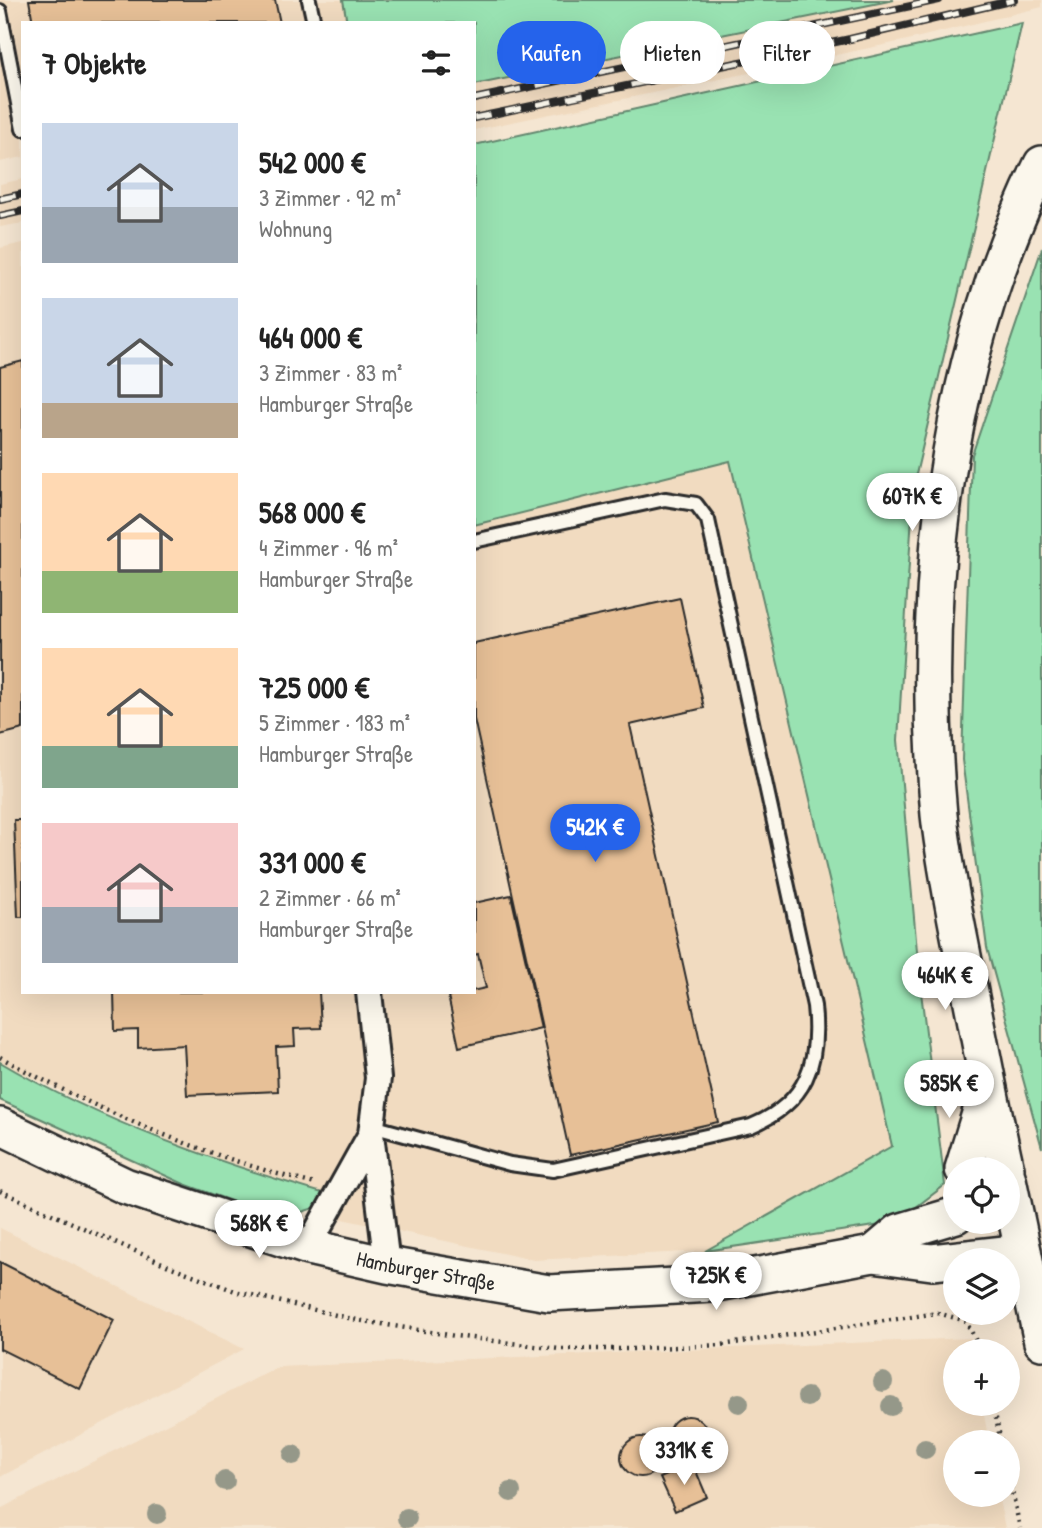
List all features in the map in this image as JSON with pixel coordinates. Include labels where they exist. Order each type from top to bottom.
[{"type":"main road","points":[[1003,1157],[988,1088],[940,816],[931,646],[944,486],[967,378],[994,286],[1042,164]]},
{"type":"main road","points":[[967,1157],[988,1088]]},
{"type":"main road","name":"Hamburger Straße","points":[[0,1126],[125,1186],[308,1247],[387,1265],[549,1293],[712,1284],[873,1254],[932,1262],[1023,1252]]},
{"type":"main road","name":"Hamburger Straße","points":[[873,1254],[899,1232],[943,1218]]},
{"type":"main road","points":[[1019,1234],[1042,1342]]},
{"type":"street","points":[[369,994],[378,1078],[371,1130],[387,1265]]},
{"type":"street","points":[[308,1247],[371,1130]]},
{"type":"lane","points":[[309,0],[314,21]]},
{"type":"lane","points":[[0,11],[21,119]]},
{"type":"lane","points":[[371,1130],[510,1164],[554,1170],[751,1126],[775,1116],[805,1083],[814,1059],[817,1030],[814,1006],[708,520],[696,504],[665,499],[476,541]]},
{"type":"path","points":[[0,1057],[151,1128],[271,1173],[318,1185]]},
{"type":"path","points":[[1015,1507],[1020,1528]]},
{"type":"shaded area","points":[[0,0],[343,0],[347,21],[21,21],[21,157],[0,162]]},
{"type":"shaded area","points":[[894,0],[1042,0],[1042,7],[835,55],[835,21],[790,21]]},
{"type":"shaded area","points":[[739,31],[739,75],[725,78],[725,34]]},
{"type":"shaded area","points":[[620,55],[620,84],[696,84],[476,130],[476,85],[497,80],[497,84],[606,84],[606,58]]},
{"type":"shaded area","points":[[21,179],[21,223],[0,227],[0,184]]},
{"type":"shaded area","points":[[21,243],[21,994],[476,994],[476,524],[730,460],[893,1147],[705,1251],[534,1260],[337,1218],[0,1063],[0,248]]},
{"type":"shaded area","points":[[0,1228],[244,1349],[0,1477]]},
{"type":"shaded area","points":[[943,1339],[943,1416],[984,1416],[987,1430],[943,1430],[943,1507],[1001,1507],[1005,1528],[0,1528],[0,1509],[278,1367]]},
{"type":"green space","points":[[343,0],[894,0],[790,21],[739,21],[739,31],[725,34],[725,21],[620,21],[620,55],[606,58],[606,21],[497,21],[497,80],[476,85],[476,21],[347,21]]},
{"type":"green space","points":[[1022,23],[914,483],[898,740],[920,984],[943,1187],[895,1223],[705,1251],[892,1146],[730,461],[476,524],[476,145],[748,84],[835,84],[835,65]]},
{"type":"green space","points":[[1042,248],[1042,1148],[987,948],[962,760],[972,455]]},
{"type":"green space","points":[[0,1062],[39,1084],[160,1139],[329,1195],[317,1207],[293,1215],[256,1210],[184,1184],[0,1100]]},
{"type":"building","points":[[29,0],[275,0],[280,21],[33,21]]},
{"type":"building","points":[[21,362],[21,730],[0,735],[0,367]]},
{"type":"building","points":[[680,598],[704,708],[630,725],[718,1122],[570,1155],[476,728],[476,643]]},
{"type":"building","points":[[14,820],[21,820],[21,917],[18,917]]},
{"type":"building","points":[[511,895],[541,1028],[459,1047],[448,996],[476,994],[476,990],[486,988],[476,954],[476,903]]},
{"type":"building","points":[[114,994],[319,994],[321,1028],[294,1029],[295,1046],[276,1047],[278,1091],[187,1095],[184,1045],[138,1048],[138,1030],[115,1031]]},
{"type":"building","points":[[0,1262],[114,1320],[80,1389],[0,1349]]},
{"type":"building","points":[[688,1416],[696,1417],[702,1422],[707,1428],[707,1444],[702,1450],[696,1455],[688,1456],[680,1455],[674,1450],[669,1444],[668,1436],[669,1428],[674,1422],[680,1417]]},
{"type":"building","points":[[641,1437],[649,1438],[655,1443],[660,1449],[660,1465],[655,1471],[649,1476],[641,1477],[633,1476],[627,1471],[622,1465],[621,1457],[622,1449],[627,1443],[633,1438]]},
{"type":"building","points":[[693,1464],[707,1497],[675,1511],[660,1478]]},
{"type":"railway","points":[[476,99],[939,0]]},
{"type":"railway","points":[[476,118],[850,39],[1014,0]]},
{"type":"railway","points":[[0,199],[21,194]]},
{"type":"railway","points":[[0,216],[21,211]]}]
